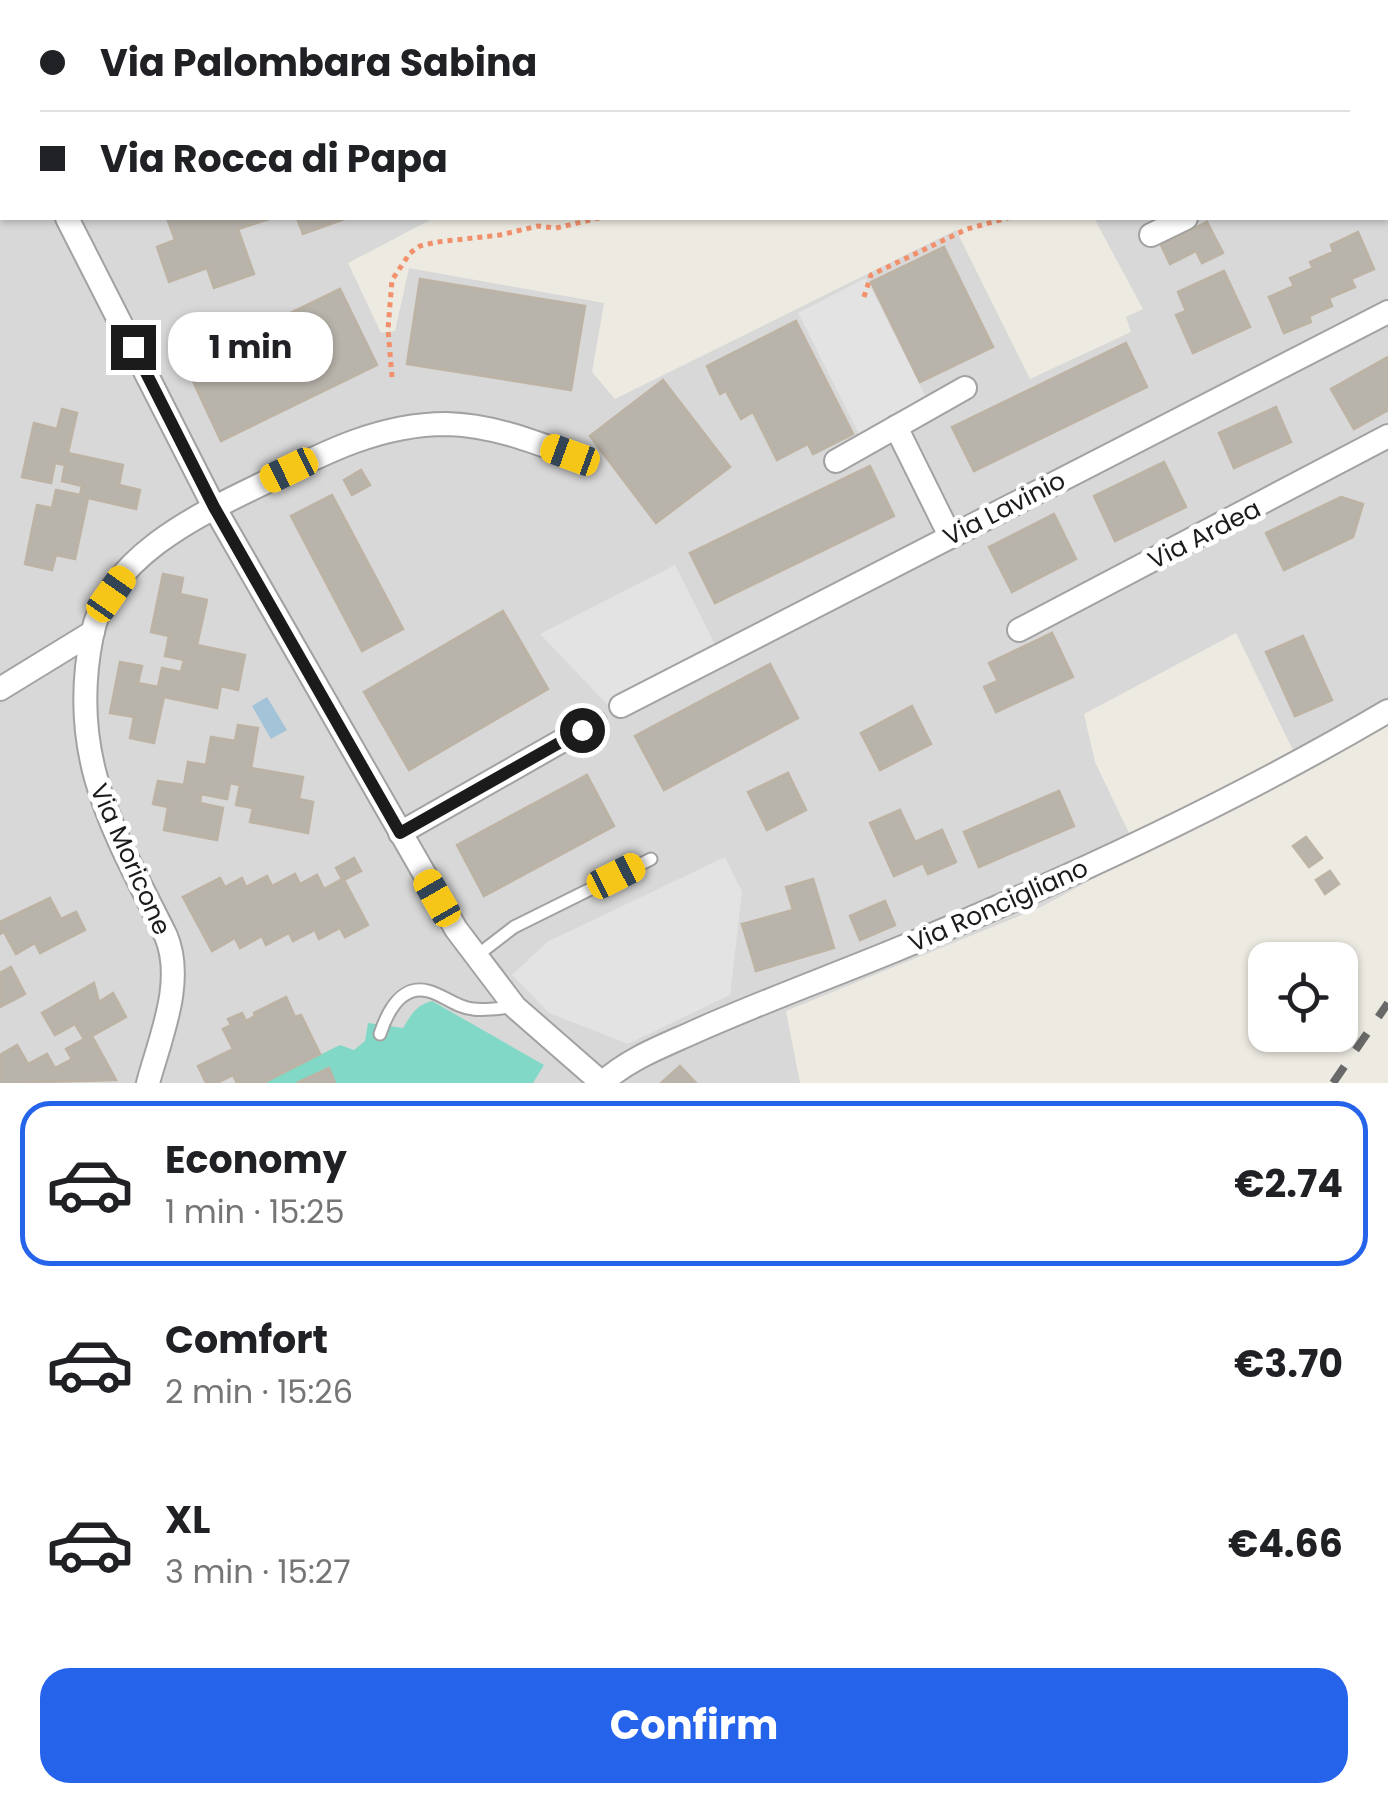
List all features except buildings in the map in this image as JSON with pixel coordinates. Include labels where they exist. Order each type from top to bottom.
[{"type":"street","points":[[69,220],[214,507],[475,957],[515,1007],[602,1083]]},
{"type":"street","points":[[1151,235],[1182,220]]},
{"type":"street","name":"Via Lavinio","points":[[621,706],[1388,312]]},
{"type":"street","points":[[836,461],[965,388]]},
{"type":"street","name":"Via Moricone","points":[[148,1083],[171,995],[173,958],[114,832],[92,769],[84,696],[92,632],[99,612],[123,576],[166,538],[214,507],[346,443],[394,430],[471,426],[509,434],[570,455]]},
{"type":"street","points":[[896,427],[950,536]]},
{"type":"street","name":"Via Ardea","points":[[1019,630],[1388,436]]},
{"type":"street","points":[[0,689],[92,632]]},
{"type":"street","name":"Via Roncigliano","points":[[602,1083],[627,1064],[701,1029],[899,949],[1156,835],[1268,780],[1388,711]]},
{"type":"street","points":[[400,833],[595,722]]},
{"type":"lane","points":[[475,957],[514,927],[650,859]]},
{"type":"lane","points":[[380,1034],[387,1012],[398,999],[413,991],[427,990],[470,1010],[515,1007]]},
{"type":"path","points":[[392,377],[388,329],[392,280],[410,253],[438,242],[538,226],[556,228],[590,220]]},
{"type":"path","points":[[864,296],[871,275],[966,230],[1001,220]]},
{"type":"shaded area","points":[[0,220],[430,220],[348,263],[381,333],[395,331],[409,268],[604,303],[592,372],[615,399],[956,230],[1030,379],[1131,332],[1126,317],[1143,309],[1095,220],[1388,220],[1388,726],[1304,773],[1236,633],[1084,714],[1095,762],[1139,854],[1041,907],[786,1011],[800,1083],[0,1083]]},
{"type":"shaded area","points":[[866,278],[928,401],[860,436],[798,313]]},
{"type":"shaded area","points":[[675,565],[726,666],[621,719],[540,634]]},
{"type":"shaded area","points":[[267,697],[287,730],[271,739],[252,706]]},
{"type":"shaded area","points":[[725,857],[742,892],[730,995],[628,1044],[549,1013],[512,975],[547,942]]},
{"type":"shaded area","points":[[432,1001],[544,1065],[533,1083],[263,1083],[340,1045],[354,1050],[365,1041],[368,1023],[403,1028],[418,1008]]},
{"type":"railway","points":[[1333,1083],[1388,1003]]},
{"type":"route","points":[[133,347],[214,507],[400,833],[582,730]]}]
